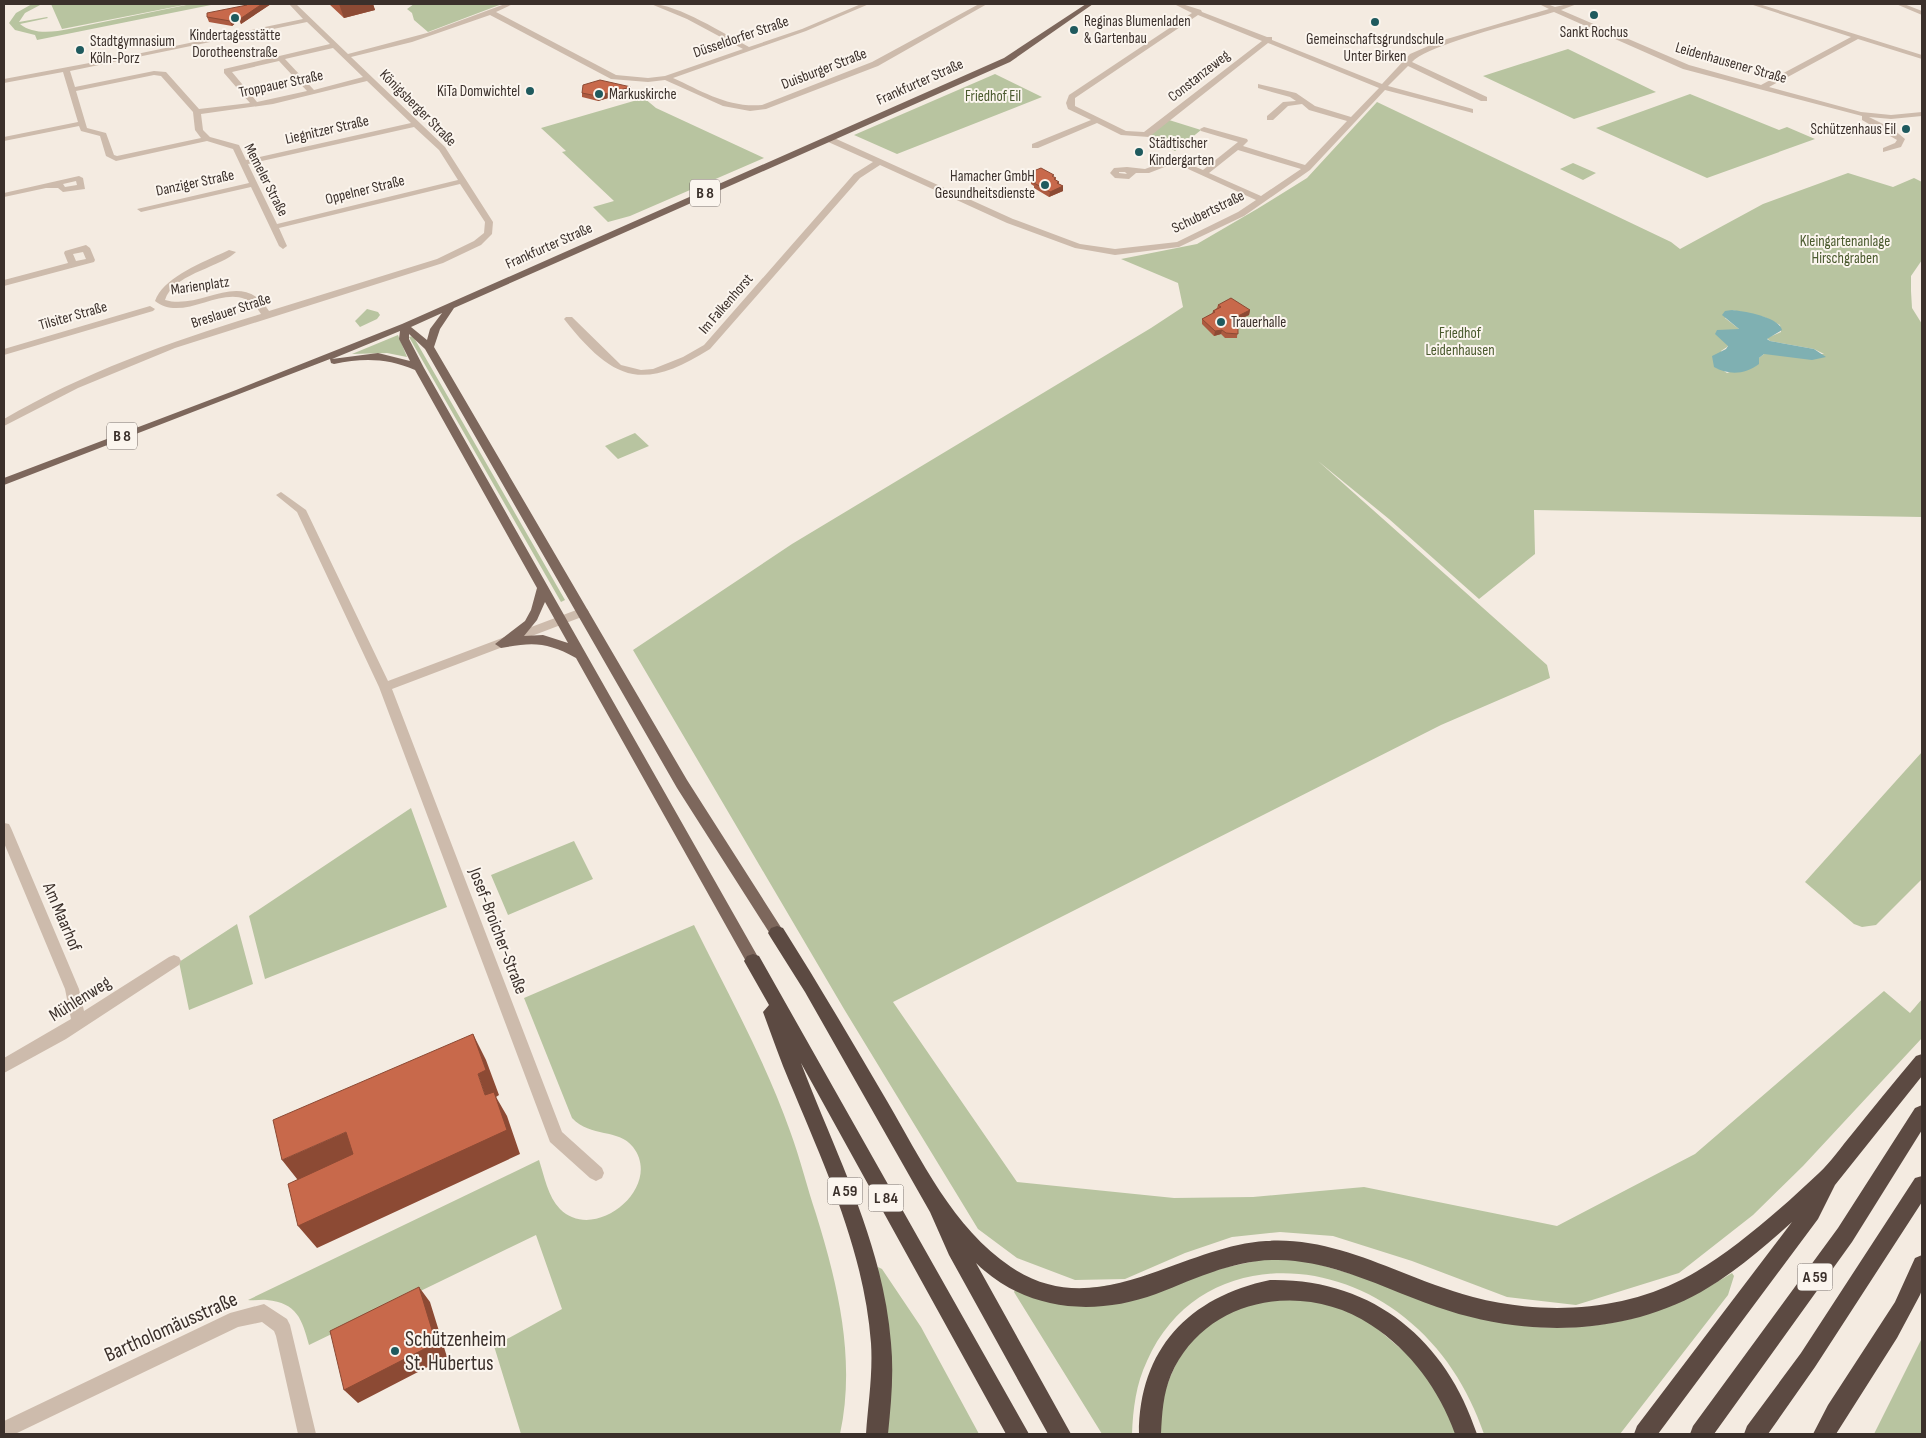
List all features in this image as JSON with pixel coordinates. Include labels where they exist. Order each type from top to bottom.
[{"type":"highway","name":"L 84","points":[[777,933],[811,987],[937,1205],[960,1256],[1060,1434]]},
{"type":"highway","name":"L 84","points":[[753,961],[1018,1434]]},
{"type":"highway","name":"A 59","points":[[753,961],[803,1093],[844,1188],[866,1254],[881,1338],[883,1382],[877,1434]]},
{"type":"highway","points":[[937,1205],[980,1254],[1005,1275],[1034,1288],[1062,1296],[1088,1298],[1120,1294],[1153,1284],[1225,1256],[1280,1250],[1316,1254],[1351,1264],[1445,1299],[1491,1312],[1542,1319],[1599,1317],[1645,1306],[1692,1286],[1749,1247],[1828,1178],[1922,1062]]},
{"type":"highway","name":"A 59","points":[[1701,1434],[1845,1235],[1922,1114]]},
{"type":"highway","points":[[1645,1434],[1811,1212],[1828,1178]]},
{"type":"highway","name":"A 59","points":[[1755,1434],[1808,1360],[1922,1186]]},
{"type":"highway","points":[[1825,1430],[1873,1357],[1916,1282],[1922,1265]]},
{"type":"highway","points":[[1150,1434],[1151,1412],[1160,1378],[1168,1357],[1187,1332],[1211,1311],[1232,1300],[1258,1292],[1287,1289],[1312,1291],[1338,1297],[1380,1318],[1402,1335],[1425,1359],[1444,1386],[1466,1434]]},
{"type":"main road","name":"Frankfurter Straße","points":[[4,482],[303,368],[453,305],[1007,60],[1088,4]]},
{"type":"main road","points":[[429,347],[438,323],[453,305]]},
{"type":"main road","name":"L 84","points":[[405,326],[429,347],[682,784],[777,933]]},
{"type":"main road","name":"L 84","points":[[405,326],[404,339],[419,368],[543,585],[753,961]]},
{"type":"main road","points":[[303,368],[350,358],[380,355],[393,357],[419,368]]},
{"type":"main road","points":[[502,644],[531,622],[540,605],[543,585]]},
{"type":"main road","points":[[502,644],[545,638],[559,642],[582,656]]},
{"type":"street","name":"Königsberger Straße","points":[[292,4],[442,149],[488,222],[488,234],[475,245]]},
{"type":"street","points":[[347,56],[395,46],[510,4]]},
{"type":"street","points":[[654,4],[689,18],[748,49]]},
{"type":"street","name":"Düsseldorfer Straße","points":[[490,12],[586,63],[621,78],[648,80],[666,78],[804,30],[866,4]]},
{"type":"street","name":"Duisburger Straße","points":[[666,78],[733,107],[753,109],[763,107],[875,64],[984,4]]},
{"type":"street","points":[[1177,4],[1200,11],[1384,87],[1470,111]]},
{"type":"street","points":[[1185,6],[1195,4]]},
{"type":"street","name":"Leidenhausener Straße","points":[[1542,4],[1686,67],[1861,114],[1890,116],[1922,114]]},
{"type":"street","name":"Schubertstraße","points":[[828,139],[1040,233],[1078,246],[1114,252],[1179,244],[1222,224],[1264,200],[1307,168],[1406,62],[1421,52],[1443,43],[1574,4]]},
{"type":"street","points":[[1753,4],[1922,57]]},
{"type":"street","points":[[1900,4],[1922,13]]},
{"type":"street","points":[[1097,120],[1071,107],[1072,97],[1200,11]]},
{"type":"street","points":[[4,81],[308,20]]},
{"type":"street","points":[[1763,87],[1858,37]]},
{"type":"street","name":"Constanzeweg","points":[[1097,120],[1124,133],[1146,135],[1269,40]]},
{"type":"street","points":[[256,105],[227,71],[336,45]]},
{"type":"street","points":[[281,59],[313,93]]},
{"type":"street","points":[[1406,62],[1484,99]]},
{"type":"street","points":[[66,70],[72,90],[82,123],[84,129],[102,135],[110,156],[116,159],[207,139],[200,131],[197,112],[162,74],[154,73],[72,90]]},
{"type":"street","name":"Troppauer Straße","points":[[197,112],[256,105],[313,93],[369,78]]},
{"type":"street","points":[[1261,86],[1293,95],[1312,108],[1353,120]]},
{"type":"street","points":[[1270,118],[1286,104],[1303,102]]},
{"type":"street","name":"Leidenhausener Straße","points":[[1861,114],[1901,139],[1898,145],[1886,150]]},
{"type":"street","points":[[1035,146],[1097,120]]},
{"type":"street","points":[[4,140],[82,123]]},
{"type":"street","name":"Liegnitzer Straße","points":[[244,163],[416,124]]},
{"type":"street","points":[[1204,129],[1258,145],[1250,151]]},
{"type":"street","name":"Memeler Straße","points":[[207,139],[236,147],[283,246]]},
{"type":"street","points":[[1205,172],[1244,141]]},
{"type":"street","points":[[1237,147],[1307,168]]},
{"type":"street","points":[[1131,171],[1146,171],[1175,160],[1264,200]]},
{"type":"street","name":"Im Falkenhorst","points":[[569,319],[617,367],[641,373],[662,370],[687,360],[707,346],[857,176],[879,162]]},
{"type":"street","name":"Oppelner Straße","points":[[274,227],[462,181]]},
{"type":"street","name":"Danziger Straße","points":[[141,209],[255,184]]},
{"type":"street","points":[[4,195],[48,186]]},
{"type":"street","name":"Breslauer Straße","points":[[4,423],[55,393],[109,370],[267,315],[382,279],[475,245]]},
{"type":"street","name":"Marienplatz","points":[[232,252],[174,282],[160,295],[160,300],[168,305],[183,305],[219,296],[239,294],[257,300],[267,315]]},
{"type":"street","points":[[4,283],[72,265]]},
{"type":"street","name":"Tilsiter Straße","points":[[4,352],[150,309]]},
{"type":"street","name":"Josef-Broicher-Straße","points":[[281,495],[301,510],[385,687],[556,1137],[596,1173]]},
{"type":"street","points":[[385,687],[583,612]]},
{"type":"street","name":"Am Maarhof","points":[[4,828],[72,989],[79,1022]]},
{"type":"street","name":"Mühlenweg","points":[[4,1066],[79,1022],[174,960]]},
{"type":"street","name":"Bartholomäusstraße","points":[[4,1430],[236,1319],[264,1313],[281,1325],[308,1434]]},
{"type":"green space","points":[[32,4],[42,4],[25,13],[19,22],[47,17],[20,24],[31,30],[44,32],[69,29],[191,4],[211,5],[37,40],[35,35],[15,30],[9,23],[16,13]]},
{"type":"green space","points":[[51,4],[184,4],[184,5],[62,29]]},
{"type":"green space","points":[[414,4],[502,4],[428,32],[414,20],[412,13],[407,9]]},
{"type":"green space","points":[[1568,49],[1656,92],[1574,119],[1483,76]]},
{"type":"green space","name":"Friedhof Eil","points":[[995,74],[1042,97],[897,154],[854,135]]},
{"type":"green space","points":[[1690,94],[1779,130],[1787,127],[1815,139],[1707,178],[1596,128]]},
{"type":"green space","points":[[644,98],[656,108],[764,158],[630,216],[608,222],[593,207],[614,201],[562,152],[566,151],[541,128]]},
{"type":"green space","points":[[1377,102],[1671,242],[1680,249],[1763,204],[1848,173],[1893,187],[1914,178],[1922,182],[1922,260],[1911,276],[1911,291],[1912,308],[1922,324],[1922,517],[1534,510],[1535,554],[1479,599],[1389,519],[1318,461],[1547,665],[1550,678],[1441,725],[893,1002],[1017,1182],[1174,1198],[1253,1197],[1364,1187],[1557,1226],[1695,1154],[1884,991],[1910,1013],[1922,999],[1922,1038],[1803,1166],[1753,1215],[1679,1273],[1576,1305],[1507,1297],[1412,1261],[1333,1236],[1280,1232],[1232,1237],[1185,1253],[1125,1279],[1075,1280],[1017,1258],[978,1229],[844,1009],[633,650],[792,544],[1183,307],[1178,283],[1121,259],[1197,244],[1307,178]],"holes":[[[1732,310],[1764,317],[1780,325],[1781,332],[1767,338],[1770,341],[1814,349],[1824,354],[1764,354],[1759,358],[1759,362],[1727,373],[1724,371],[1721,351],[1727,347],[1739,329],[1725,318]]]},
{"type":"green space","points":[[1169,120],[1201,130],[1175,151],[1148,137]]},
{"type":"green space","points":[[1573,163],[1596,173],[1583,180],[1560,169]]},
{"type":"green space","points":[[367,309],[378,312],[380,315],[377,319],[360,327],[355,321]]},
{"type":"green space","points":[[398,335],[407,357],[387,353],[352,354]]},
{"type":"green space","points":[[413,336],[565,600],[561,602],[409,337]]},
{"type":"green space","points":[[635,433],[649,446],[618,459],[605,446]]},
{"type":"green space","points":[[1922,752],[1922,879],[1876,925],[1862,927],[1854,924],[1805,882]]},
{"type":"green space","points":[[411,808],[447,907],[265,979],[249,916]]},
{"type":"green space","points":[[574,841],[593,879],[508,915],[491,875]]},
{"type":"green space","points":[[237,924],[253,984],[189,1010],[179,962]]},
{"type":"green space","points":[[694,925],[769,1078],[797,1152],[824,1241],[837,1295],[845,1351],[846,1378],[840,1434],[521,1434],[494,1346],[562,1309],[536,1235],[309,1345],[301,1320],[292,1309],[277,1302],[248,1300],[539,1160],[552,1198],[560,1209],[574,1218],[591,1220],[607,1215],[621,1206],[633,1193],[640,1178],[640,1163],[633,1147],[620,1137],[587,1128],[572,1118],[524,998]]},
{"type":"green space","points":[[1264,1259],[1307,1261],[1533,1327],[1561,1328],[1587,1326],[1613,1323],[1637,1317],[1684,1299],[1732,1273],[1734,1276],[1728,1295],[1620,1434],[1484,1434],[1478,1417],[1453,1370],[1431,1342],[1404,1317],[1371,1296],[1336,1281],[1299,1274],[1262,1274],[1227,1283],[1195,1300],[1168,1326],[1147,1361],[1140,1379],[1133,1415],[1132,1434],[1102,1434],[1014,1292],[1015,1290],[1030,1296],[1201,1273]]},
{"type":"green space","points":[[878,1267],[882,1269],[921,1327],[979,1434],[886,1434],[889,1415]]},
{"type":"green space","points":[[1266,1299],[1322,1301],[1366,1319],[1422,1367],[1458,1434],[1158,1434],[1159,1417],[1168,1382],[1184,1350],[1195,1336],[1222,1314]]},
{"type":"green space","points":[[1922,1338],[1922,1434],[1874,1434]]},
{"type":"water","points":[[1732,310],[1768,318],[1779,325],[1782,330],[1767,339],[1770,341],[1814,349],[1826,357],[1812,360],[1764,354],[1759,358],[1759,364],[1754,368],[1737,373],[1719,370],[1714,367],[1712,356],[1728,346],[1715,334],[1717,330],[1739,329],[1722,315],[1725,311]]},
{"type":"building","points":[[246,4],[262,4],[240,19],[237,15],[230,21],[207,17],[207,13]]},
{"type":"building","points":[[600,80],[631,87],[597,96],[582,93],[583,85]]},
{"type":"building","name":"Hamacher GmbH Gesundheitsdienste","points":[[1041,168],[1054,175],[1052,176],[1056,178],[1054,179],[1059,182],[1057,183],[1063,186],[1050,192],[1034,183],[1036,182],[1031,180],[1034,179],[1026,174]]},
{"type":"building","name":"Trauerhalle","points":[[1231,298],[1250,310],[1238,316],[1238,334],[1226,333],[1222,330],[1215,331],[1202,319],[1221,307],[1218,305]]},
{"type":"building","points":[[473,1034],[486,1070],[478,1074],[485,1095],[494,1092],[507,1130],[298,1226],[288,1184],[353,1154],[346,1132],[282,1160],[273,1120]]},
{"type":"building","name":"Schützenheim St. Hubertus","points":[[419,1287],[436,1343],[344,1390],[330,1331]]},
{"type":"place","name":"Sankt Rochus","points":[[1594,15]]},
{"type":"place","name":"Kindertagesstätte Dorotheenstraße","points":[[235,18]]},
{"type":"place","name":"Gemeinschaftsgrundschule Unter Birken","points":[[1375,22]]},
{"type":"place","name":"Reginas Blumenladen & Gartenbau","points":[[1074,30]]},
{"type":"place","name":"Stadtgymnasium Köln-Porz","points":[[80,50]]},
{"type":"place","name":"KiTa Domwichtel","points":[[530,91]]},
{"type":"place","name":"Markuskirche","points":[[599,94]]},
{"type":"place","name":"Schützenhaus Eil","points":[[1906,129]]},
{"type":"place","name":"Städtischer Kindergarten","points":[[1139,152]]},
{"type":"place","name":"Hamacher GmbH Gesundheitsdienste","points":[[1045,185]]},
{"type":"place","name":"Trauerhalle","points":[[1221,322]]},
{"type":"place","name":"Schützenheim St. Hubertus","points":[[395,1351]]},
{"type":"park label","name":"Kleingartenanlage Hirschgraben","points":[[1845,250]]},
{"type":"park label","name":"Friedhof Leidenhausen","points":[[1460,342]]}]
